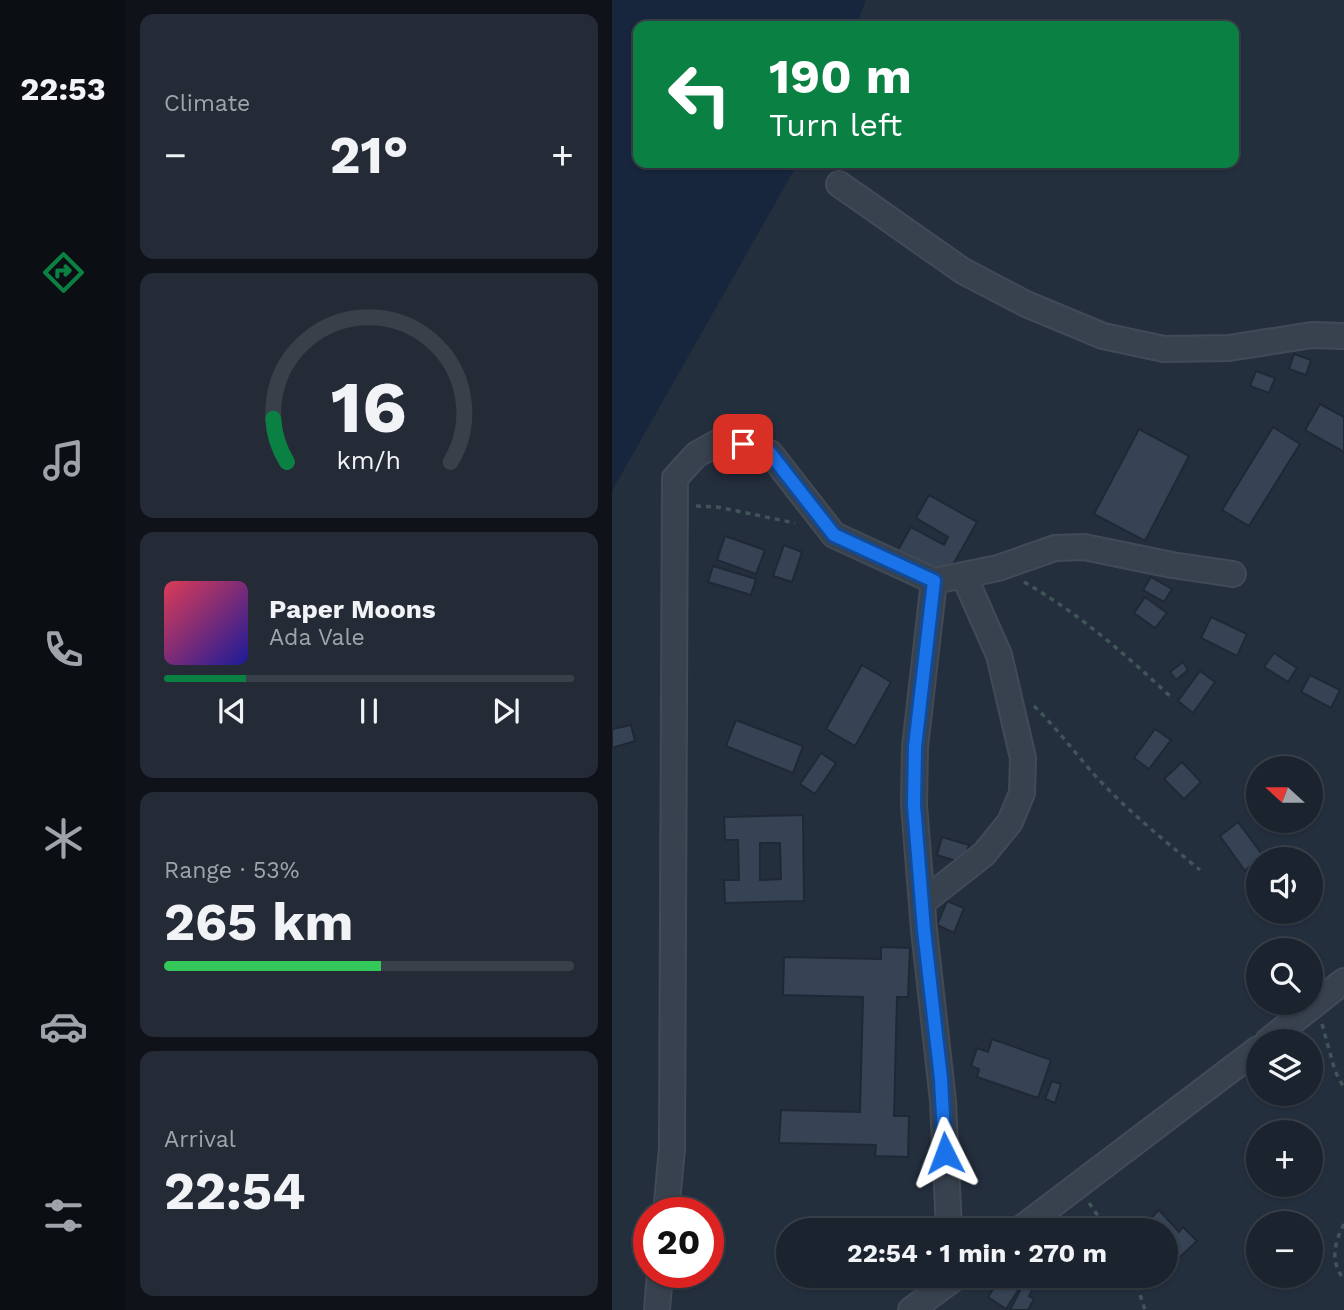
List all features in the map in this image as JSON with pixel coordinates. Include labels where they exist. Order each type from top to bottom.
[{"type":"street","points":[[840,184],[963,271],[1026,304],[1103,336],[1164,349],[1229,348],[1312,335],[1344,336]]},
{"type":"street","points":[[667,1197],[672,1148],[675,478],[695,455],[717,443],[743,444],[770,453],[834,535],[934,581],[998,568],[1055,548],[1084,547],[1171,565],[1233,574]]},
{"type":"street","points":[[924,901],[984,854],[1010,822],[1022,793],[1023,758],[999,655],[964,576]]},
{"type":"street","points":[[934,581],[915,747],[914,805],[924,901],[924,930],[943,1101],[948,1218]]},
{"type":"street","points":[[1323,999],[1344,981]]},
{"type":"street","points":[[1284,1029],[1302,1015]]},
{"type":"street","points":[[1035,1218],[1246,1058]]},
{"type":"street","points":[[657,1310],[659,1288]]},
{"type":"street","points":[[911,1310],[939,1288]]},
{"type":"path","points":[[675,520],[695,506],[717,507],[792,522],[834,535]]},
{"type":"path","points":[[998,568],[1050,597],[1113,643],[1172,698]]},
{"type":"path","points":[[1030,703],[1056,727],[1108,789],[1200,870]]},
{"type":"path","points":[[1320,1015],[1335,1071],[1344,1088]]},
{"type":"path","points":[[1078,1186],[1100,1218]]},
{"type":"path","points":[[1344,1224],[1335,1241],[1334,1257],[1344,1279]]},
{"type":"path","points":[[1138,1288],[1145,1310]]},
{"type":"water","points":[[612,0],[866,0],[858,21],[633,21],[633,168],[795,168],[612,491]]},
{"type":"building","points":[[1294,354],[1311,360],[1306,375],[1289,369]]},
{"type":"building","points":[[1256,371],[1275,378],[1269,393],[1250,386]]},
{"type":"building","points":[[1320,404],[1344,417],[1344,452],[1305,430]]},
{"type":"building","points":[[1273,427],[1300,444],[1249,526],[1222,510]]},
{"type":"building","points":[[1139,429],[1189,456],[1145,541],[1094,514]]},
{"type":"building","points":[[929,495],[977,522],[946,577],[898,550],[911,527],[944,545],[948,537],[916,518]]},
{"type":"building","points":[[725,536],[765,550],[756,574],[717,560]]},
{"type":"building","points":[[784,545],[802,552],[792,582],[773,576]]},
{"type":"building","points":[[713,566],[756,579],[751,595],[708,582]]},
{"type":"building","points":[[1151,577],[1172,589],[1164,602],[1143,590]]},
{"type":"building","points":[[1145,597],[1167,613],[1155,628],[1134,613]]},
{"type":"building","points":[[1211,617],[1247,634],[1237,656],[1201,638]]},
{"type":"building","points":[[1274,653],[1297,668],[1288,682],[1264,667]]},
{"type":"building","points":[[1183,662],[1188,670],[1176,680],[1170,672]]},
{"type":"building","points":[[862,665],[891,682],[855,746],[826,729]]},
{"type":"building","points":[[1200,671],[1215,682],[1193,713],[1178,701]]},
{"type":"building","points":[[1310,675],[1340,690],[1331,708],[1301,692]]},
{"type":"building","points":[[736,720],[803,746],[793,773],[726,746]]},
{"type":"building","points":[[631,725],[635,741],[612,748],[612,729]]},
{"type":"building","points":[[1155,729],[1171,740],[1149,769],[1134,758]]},
{"type":"building","points":[[821,753],[836,763],[815,794],[800,784]]},
{"type":"building","points":[[1182,762],[1201,782],[1184,799],[1164,779]]},
{"type":"building","points":[[803,815],[804,901],[725,903],[724,880],[739,880],[738,840],[725,840],[724,817]],"holes":[[[760,843],[780,843],[781,879],[760,880]]]},
{"type":"building","points":[[1238,822],[1257,847],[1246,847],[1245,871],[1220,836]]},
{"type":"building","points":[[942,837],[969,845],[963,863],[937,855]]},
{"type":"building","points":[[947,901],[964,908],[954,933],[937,925]]},
{"type":"building","points":[[881,947],[910,948],[908,997],[897,997],[894,1116],[909,1116],[908,1157],[875,1156],[876,1145],[779,1143],[781,1110],[860,1112],[863,997],[783,995],[784,957],[881,959]]},
{"type":"building","points":[[992,1039],[1051,1060],[1038,1098],[977,1077],[979,1069],[971,1066],[977,1048],[988,1052]]},
{"type":"building","points":[[1052,1081],[1061,1084],[1055,1103],[1045,1099]]},
{"type":"building","points":[[1159,1210],[1166,1218],[1151,1218]]},
{"type":"building","points":[[1183,1227],[1197,1241],[1178,1259],[1178,1231]]},
{"type":"building","points":[[994,1288],[1020,1288],[1006,1309],[988,1297]]},
{"type":"building","points":[[1021,1288],[1033,1288],[1029,1296],[1034,1299],[1028,1310],[1010,1310]]},
{"type":"route","points":[[743,444],[770,453],[834,535],[934,581],[915,747],[914,805],[924,901],[924,930],[943,1101],[945,1153]]}]
